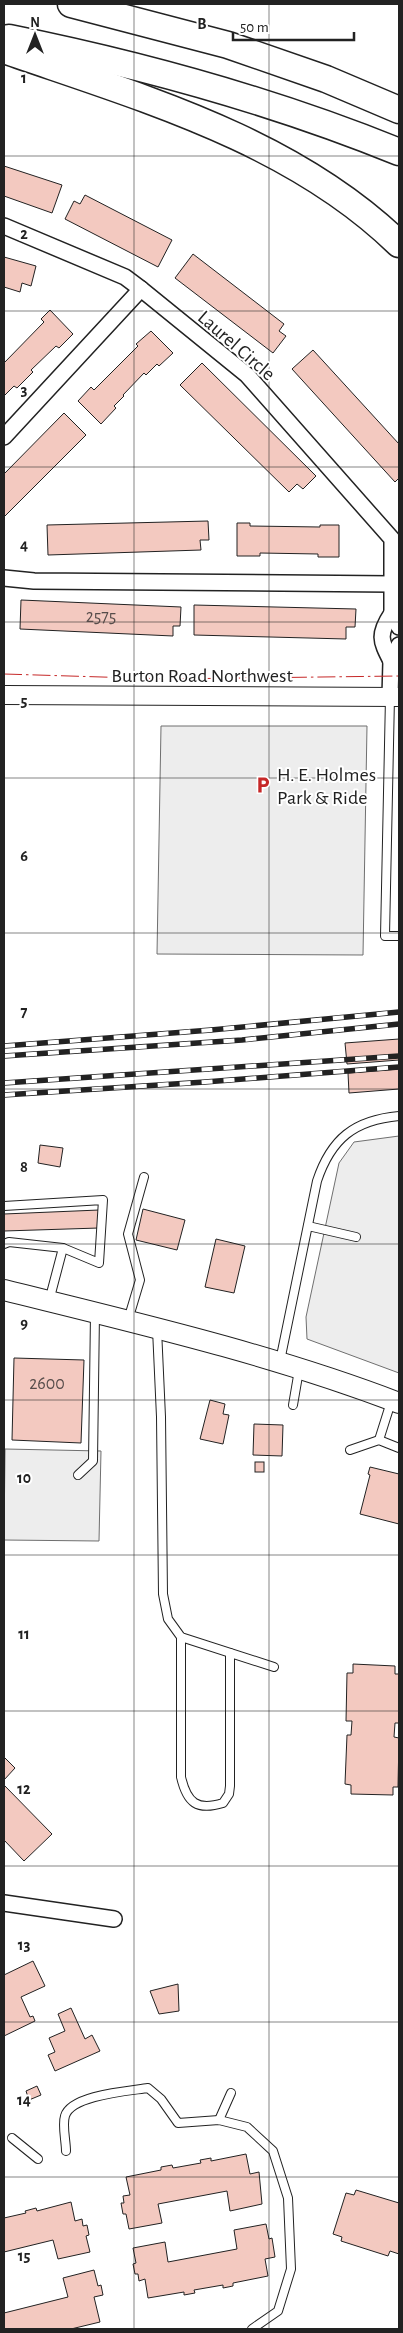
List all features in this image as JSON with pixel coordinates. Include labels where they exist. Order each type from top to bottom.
[{"type":"highway","points":[[71,4],[228,46],[326,80],[399,110]]},
{"type":"highway","points":[[4,36],[86,53],[223,90],[303,115],[399,152]]},
{"type":"highway","points":[[4,50],[152,102],[242,140],[327,185],[359,208],[399,244]]},
{"type":"main road","points":[[4,1290],[156,1327],[280,1361],[395,1402]]},
{"type":"street","name":"Laurel Circle","points":[[4,226],[125,277],[247,375],[392,539],[392,613]]},
{"type":"street","points":[[4,437],[141,289]]},
{"type":"street","points":[[4,578],[34,581],[392,584]]},
{"type":"street","points":[[394,697],[391,661],[382,642],[382,628],[392,613],[399,627]]},
{"type":"street","points":[[391,661],[399,645]]},
{"type":"street","name":"Burton Road Northwest","points":[[4,695],[394,697]]},
{"type":"street","points":[[4,1903],[114,1919]]},
{"type":"lane","points":[[394,697],[385,936],[399,936]]},
{"type":"lane","points":[[280,1361],[317,1181],[323,1163],[333,1146],[348,1132],[366,1122],[399,1116]]},
{"type":"lane","points":[[128,1320],[140,1280],[128,1234],[144,1177]]},
{"type":"lane","points":[[4,1206],[103,1200],[100,1262],[63,1248],[9,1242],[4,1244]]},
{"type":"lane","points":[[308,1226],[356,1237]]},
{"type":"lane","points":[[49,1301],[63,1248]]},
{"type":"lane","points":[[78,1475],[93,1461],[96,1312]]},
{"type":"lane","points":[[156,1327],[161,1417],[163,1594],[168,1619],[181,1637],[181,1777],[185,1794],[196,1804],[210,1807],[224,1803],[229,1794],[230,1653]]},
{"type":"lane","points":[[293,1405],[300,1368]]},
{"type":"lane","points":[[379,1440],[395,1402]]},
{"type":"lane","points":[[350,1450],[379,1440],[399,1448]]},
{"type":"lane","points":[[181,1637],[274,1667]]},
{"type":"lane","points":[[66,2151],[65,2116],[71,2106],[83,2099],[148,2088],[161,2099],[178,2123],[218,2120],[246,2127],[273,2151],[288,2198],[291,2269],[278,2311],[252,2329]]},
{"type":"lane","points":[[218,2120],[231,2094]]},
{"type":"lane","points":[[12,2138],[38,2159]]},
{"type":"shaded area","name":"H. E. Holmes Park & Ride","points":[[161,726],[367,726],[363,955],[157,954]]},
{"type":"shaded area","points":[[399,1136],[399,1373],[307,1339],[306,1317],[339,1163],[354,1142]]},
{"type":"shaded area","points":[[5,1449],[101,1451],[99,1541],[4,1540]]},
{"type":"building","points":[[4,166],[62,185],[52,213],[4,196]]},
{"type":"building","points":[[85,195],[172,240],[158,267],[65,219],[74,201],[80,204]]},
{"type":"building","points":[[193,254],[284,324],[279,331],[286,336],[273,353],[175,278]]},
{"type":"building","points":[[4,257],[36,266],[31,286],[22,283],[20,292],[4,287]]},
{"type":"building","points":[[50,310],[73,334],[59,348],[56,346],[31,370],[33,372],[17,388],[14,386],[4,396],[4,363],[44,322],[41,319]]},
{"type":"building","points":[[151,331],[173,353],[159,366],[157,364],[146,375],[144,373],[123,395],[114,406],[116,408],[101,424],[78,401],[91,387],[94,390],[138,346],[136,344]]},
{"type":"building","points":[[313,350],[399,444],[399,478],[395,482],[292,369]]},
{"type":"building","points":[[202,363],[316,476],[303,489],[297,484],[289,492],[180,385]]},
{"type":"building","points":[[64,413],[86,435],[4,517],[4,474]]},
{"type":"building","points":[[208,521],[209,540],[200,540],[201,550],[48,555],[47,525]]},
{"type":"building","points":[[237,523],[250,523],[250,526],[320,527],[320,525],[339,525],[339,557],[318,557],[318,554],[260,553],[260,556],[237,556]]},
{"type":"building","points":[[21,600],[181,607],[180,626],[173,626],[173,636],[20,629]]},
{"type":"building","points":[[194,605],[356,609],[355,627],[346,627],[346,639],[194,635]]},
{"type":"building","points":[[399,1039],[399,1060],[347,1064],[345,1043]]},
{"type":"building","points":[[399,1069],[399,1089],[349,1093],[348,1073]]},
{"type":"building","points":[[40,1145],[63,1148],[60,1167],[38,1163]]},
{"type":"building","points":[[143,1209],[185,1220],[177,1250],[136,1240]]},
{"type":"building","points":[[99,1210],[99,1228],[4,1231],[4,1214]]},
{"type":"building","points":[[216,1239],[245,1246],[234,1293],[205,1287]]},
{"type":"building","points":[[14,1358],[84,1360],[81,1443],[12,1440]]},
{"type":"building","points":[[210,1400],[225,1404],[223,1414],[229,1415],[223,1444],[200,1439]]},
{"type":"building","points":[[254,1424],[283,1425],[282,1456],[253,1455]]},
{"type":"building","points":[[255,1462],[264,1462],[264,1472],[255,1472]]},
{"type":"building","points":[[370,1467],[399,1474],[399,1524],[360,1514],[370,1475],[368,1474]]},
{"type":"building","points":[[353,1664],[395,1666],[395,1674],[399,1674],[399,1723],[395,1723],[394,1737],[399,1738],[398,1787],[393,1787],[393,1795],[351,1794],[351,1785],[345,1784],[347,1735],[351,1735],[352,1721],[346,1721],[347,1673],[353,1673]]},
{"type":"building","points":[[4,1757],[15,1768],[4,1780]]},
{"type":"building","points":[[4,1785],[52,1834],[24,1861],[4,1840]]},
{"type":"building","points":[[33,1961],[45,1986],[21,1997],[30,2017],[33,2016],[35,2021],[4,2036],[4,1975]]},
{"type":"building","points":[[178,1984],[179,2011],[159,2014],[150,1991]]},
{"type":"building","points":[[71,2008],[85,2039],[92,2035],[100,2051],[55,2071],[48,2055],[55,2052],[49,2038],[65,2031],[58,2014]]},
{"type":"building","points":[[37,2086],[41,2095],[29,2100],[26,2091]]},
{"type":"building","points":[[246,2154],[250,2174],[259,2172],[262,2204],[230,2211],[227,2191],[158,2204],[162,2223],[129,2229],[126,2214],[123,2214],[121,2203],[124,2203],[123,2196],[130,2195],[126,2177],[161,2170],[161,2167],[172,2165],[173,2168],[201,2163],[200,2160],[211,2158],[211,2161]]},
{"type":"building","points":[[356,2190],[399,2203],[399,2254],[390,2251],[388,2256],[341,2241],[342,2237],[333,2234],[346,2193],[354,2195]]},
{"type":"building","points":[[71,2202],[75,2221],[82,2219],[83,2226],[87,2225],[89,2235],[86,2236],[90,2252],[58,2259],[53,2240],[4,2252],[4,2218],[26,2213],[25,2211],[36,2208],[37,2211]]},
{"type":"building","points":[[266,2224],[269,2239],[272,2238],[275,2257],[265,2259],[268,2276],[233,2283],[233,2286],[223,2288],[223,2285],[194,2290],[195,2293],[184,2295],[184,2292],[148,2298],[145,2279],[139,2281],[138,2274],[135,2274],[133,2264],[136,2263],[133,2248],[165,2242],[168,2262],[237,2249],[234,2230]]},
{"type":"building","points":[[94,2270],[98,2286],[101,2285],[103,2295],[94,2297],[100,2322],[71,2329],[4,2329],[4,2313],[68,2297],[63,2278]]},
{"type":"railway","points":[[4,1046],[211,1030],[399,1012]]},
{"type":"railway","points":[[4,1056],[242,1040],[399,1024]]},
{"type":"railway","points":[[4,1083],[399,1056]]},
{"type":"railway","points":[[4,1095],[399,1067]]},
{"type":"power","points":[[4,674],[167,679],[399,676]]},
{"type":"place","name":"H. E. Holmes Park & Ride","points":[[263,785]]}]
